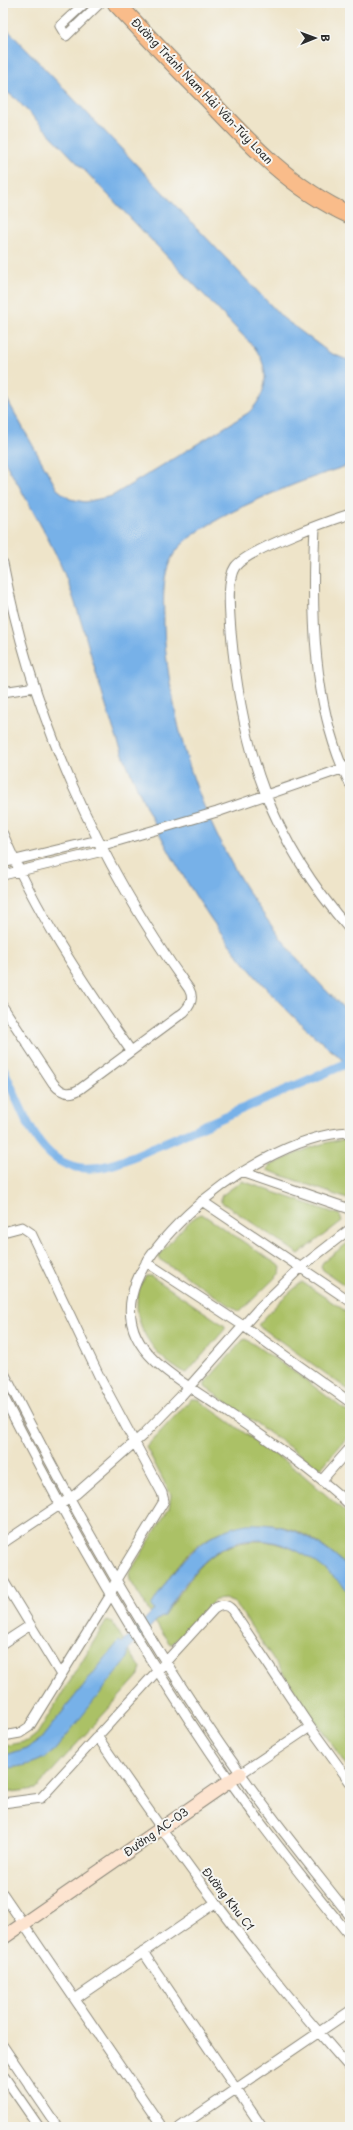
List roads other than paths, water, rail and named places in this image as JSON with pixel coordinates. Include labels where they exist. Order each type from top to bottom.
[{"type":"highway","name":"Đường Tránh Nam Hải Vân-Túy Loan","points":[[116,3],[252,146],[292,181],[325,203],[350,215]]},
{"type":"street","points":[[85,3],[60,26],[66,36],[100,3]]},
{"type":"street","points":[[350,514],[315,527],[245,558],[236,566],[230,580],[231,625],[240,698],[249,745],[265,796],[281,830],[303,868],[350,930]]},
{"type":"street","points":[[315,527],[313,585],[316,649],[328,718],[346,767],[350,784]]},
{"type":"street","points":[[3,563],[18,630],[35,687],[65,767],[100,846],[145,924],[189,989],[192,997],[190,1005],[184,1012],[76,1091],[64,1093],[53,1083],[3,1007]]},
{"type":"street","points":[[3,692],[35,687]]},
{"type":"street","points":[[3,875],[20,872],[100,846],[217,812],[346,767]]},
{"type":"street","points":[[3,834],[20,872],[78,973],[131,1051]]},
{"type":"street","points":[[3,863],[100,846]]},
{"type":"street","points":[[350,1132],[334,1134],[301,1144],[242,1172],[202,1201],[175,1226],[146,1262],[140,1272],[132,1293],[131,1316],[137,1336],[154,1360],[273,1442],[322,1480],[350,1505]]},
{"type":"street","points":[[242,1172],[350,1209]]},
{"type":"street","points":[[202,1201],[350,1302]]},
{"type":"street","points":[[3,1232],[22,1227],[31,1233],[84,1346],[134,1443],[162,1493],[164,1501],[116,1580],[110,1596],[28,1728],[20,1732],[3,1736]]},
{"type":"street","points":[[3,1543],[69,1498],[134,1443],[190,1386],[242,1325],[301,1268],[350,1229]]},
{"type":"street","points":[[146,1262],[242,1325],[350,1402]]},
{"type":"street","points":[[3,1371],[69,1498],[148,1634],[235,1777],[350,1916]]},
{"type":"street","points":[[3,1396],[59,1505],[110,1596],[157,1670],[350,1936]]},
{"type":"street","points":[[322,1480],[350,1448]]},
{"type":"street","points":[[3,1580],[60,1675]]},
{"type":"street","points":[[3,1803],[33,1801],[41,1798],[157,1670],[214,1609],[221,1605],[228,1606],[232,1610],[310,1727],[350,1782]]},
{"type":"street","points":[[3,1643],[30,1626]]},
{"type":"street","name":"Đường AC-03","points":[[3,1938],[235,1777],[310,1727]]},
{"type":"street","name":"Đường Khu C1","points":[[98,1736],[161,1829],[215,1903],[318,2032],[350,2068]]},
{"type":"street","points":[[3,1894],[162,2127]]},
{"type":"street","points":[[75,1999],[215,1903]]},
{"type":"street","points":[[143,1952],[262,2127]]},
{"type":"street","points":[[180,2127],[350,2011]]},
{"type":"street","points":[[3,2046],[58,2127]]},
{"type":"street","points":[[3,2075],[39,2127]]},
{"type":"water","points":[[3,25],[283,318],[330,353],[350,361],[350,465],[284,488],[232,512],[209,524],[190,537],[177,550],[168,567],[165,577],[164,597],[166,656],[170,685],[184,749],[198,792],[216,833],[237,873],[261,911],[288,947],[318,982],[350,1014],[350,1065],[311,1033],[275,998],[241,959],[211,919],[183,876],[158,832],[136,786],[117,739],[103,698],[79,614],[64,573],[48,540],[4,459],[2,449],[3,392],[57,489],[70,499],[85,502],[112,496],[248,413],[255,406],[263,390],[265,373],[263,364],[254,347],[16,99],[3,89]]},
{"type":"water","points":[[247,1524],[278,1526],[291,1530],[303,1535],[327,1550],[350,1569],[350,1593],[321,1566],[286,1546],[268,1541],[249,1540],[230,1545],[211,1556],[191,1576],[164,1616],[158,1619],[128,1650],[128,1658],[55,1750],[37,1761],[3,1769],[3,1756],[27,1748],[40,1740],[119,1641],[122,1643],[154,1610],[151,1606],[170,1578],[190,1553],[202,1543],[216,1535],[230,1528]]},
{"type":"waterway","points":[[3,1068],[32,1131],[44,1147],[58,1160],[76,1167],[98,1168],[125,1160],[350,1062]]}]
